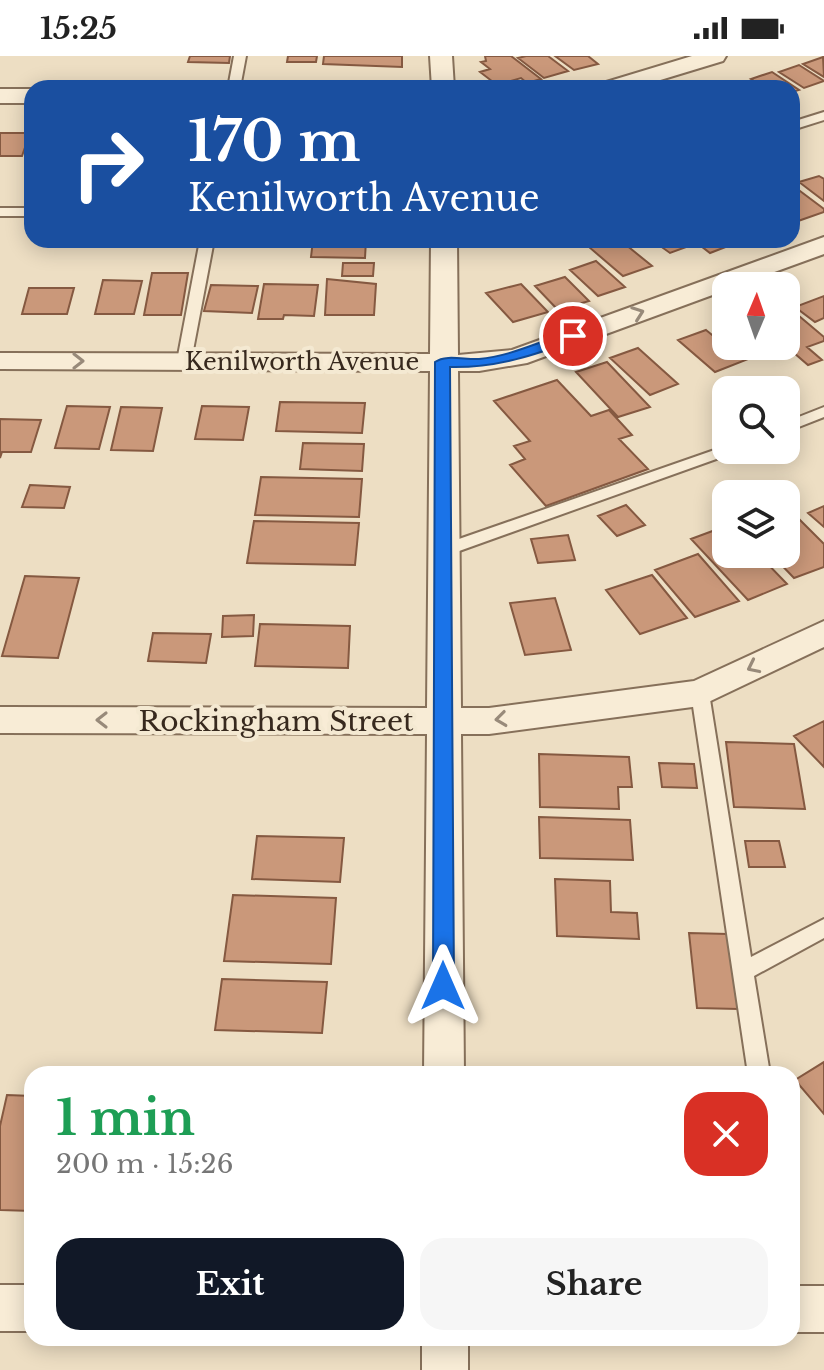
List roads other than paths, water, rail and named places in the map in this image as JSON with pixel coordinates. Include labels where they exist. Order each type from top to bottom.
[{"type":"street","points":[[441,56],[442,80]]},
{"type":"street","points":[[637,80],[715,56]]},
{"type":"street","points":[[0,96],[24,96]]},
{"type":"street","name":"Kenilworth Avenue","points":[[0,361],[479,363],[517,357],[824,245]]},
{"type":"street","points":[[444,248],[444,1066]]},
{"type":"street","name":"Rockingham Street","points":[[0,720],[489,721],[700,693],[824,633]]},
{"type":"street","points":[[0,1308],[24,1308]]},
{"type":"street","points":[[445,1346],[445,1370]]},
{"type":"lane","points":[[236,80],[240,56]]},
{"type":"lane","points":[[800,124],[824,116]]},
{"type":"lane","points":[[0,212],[24,212]]},
{"type":"lane","points":[[184,361],[205,248]]},
{"type":"lane","points":[[800,421],[824,412]]},
{"type":"lane","points":[[442,551],[712,456]]},
{"type":"lane","points":[[700,693],[758,1066]]},
{"type":"lane","points":[[743,972],[824,928]]}]
